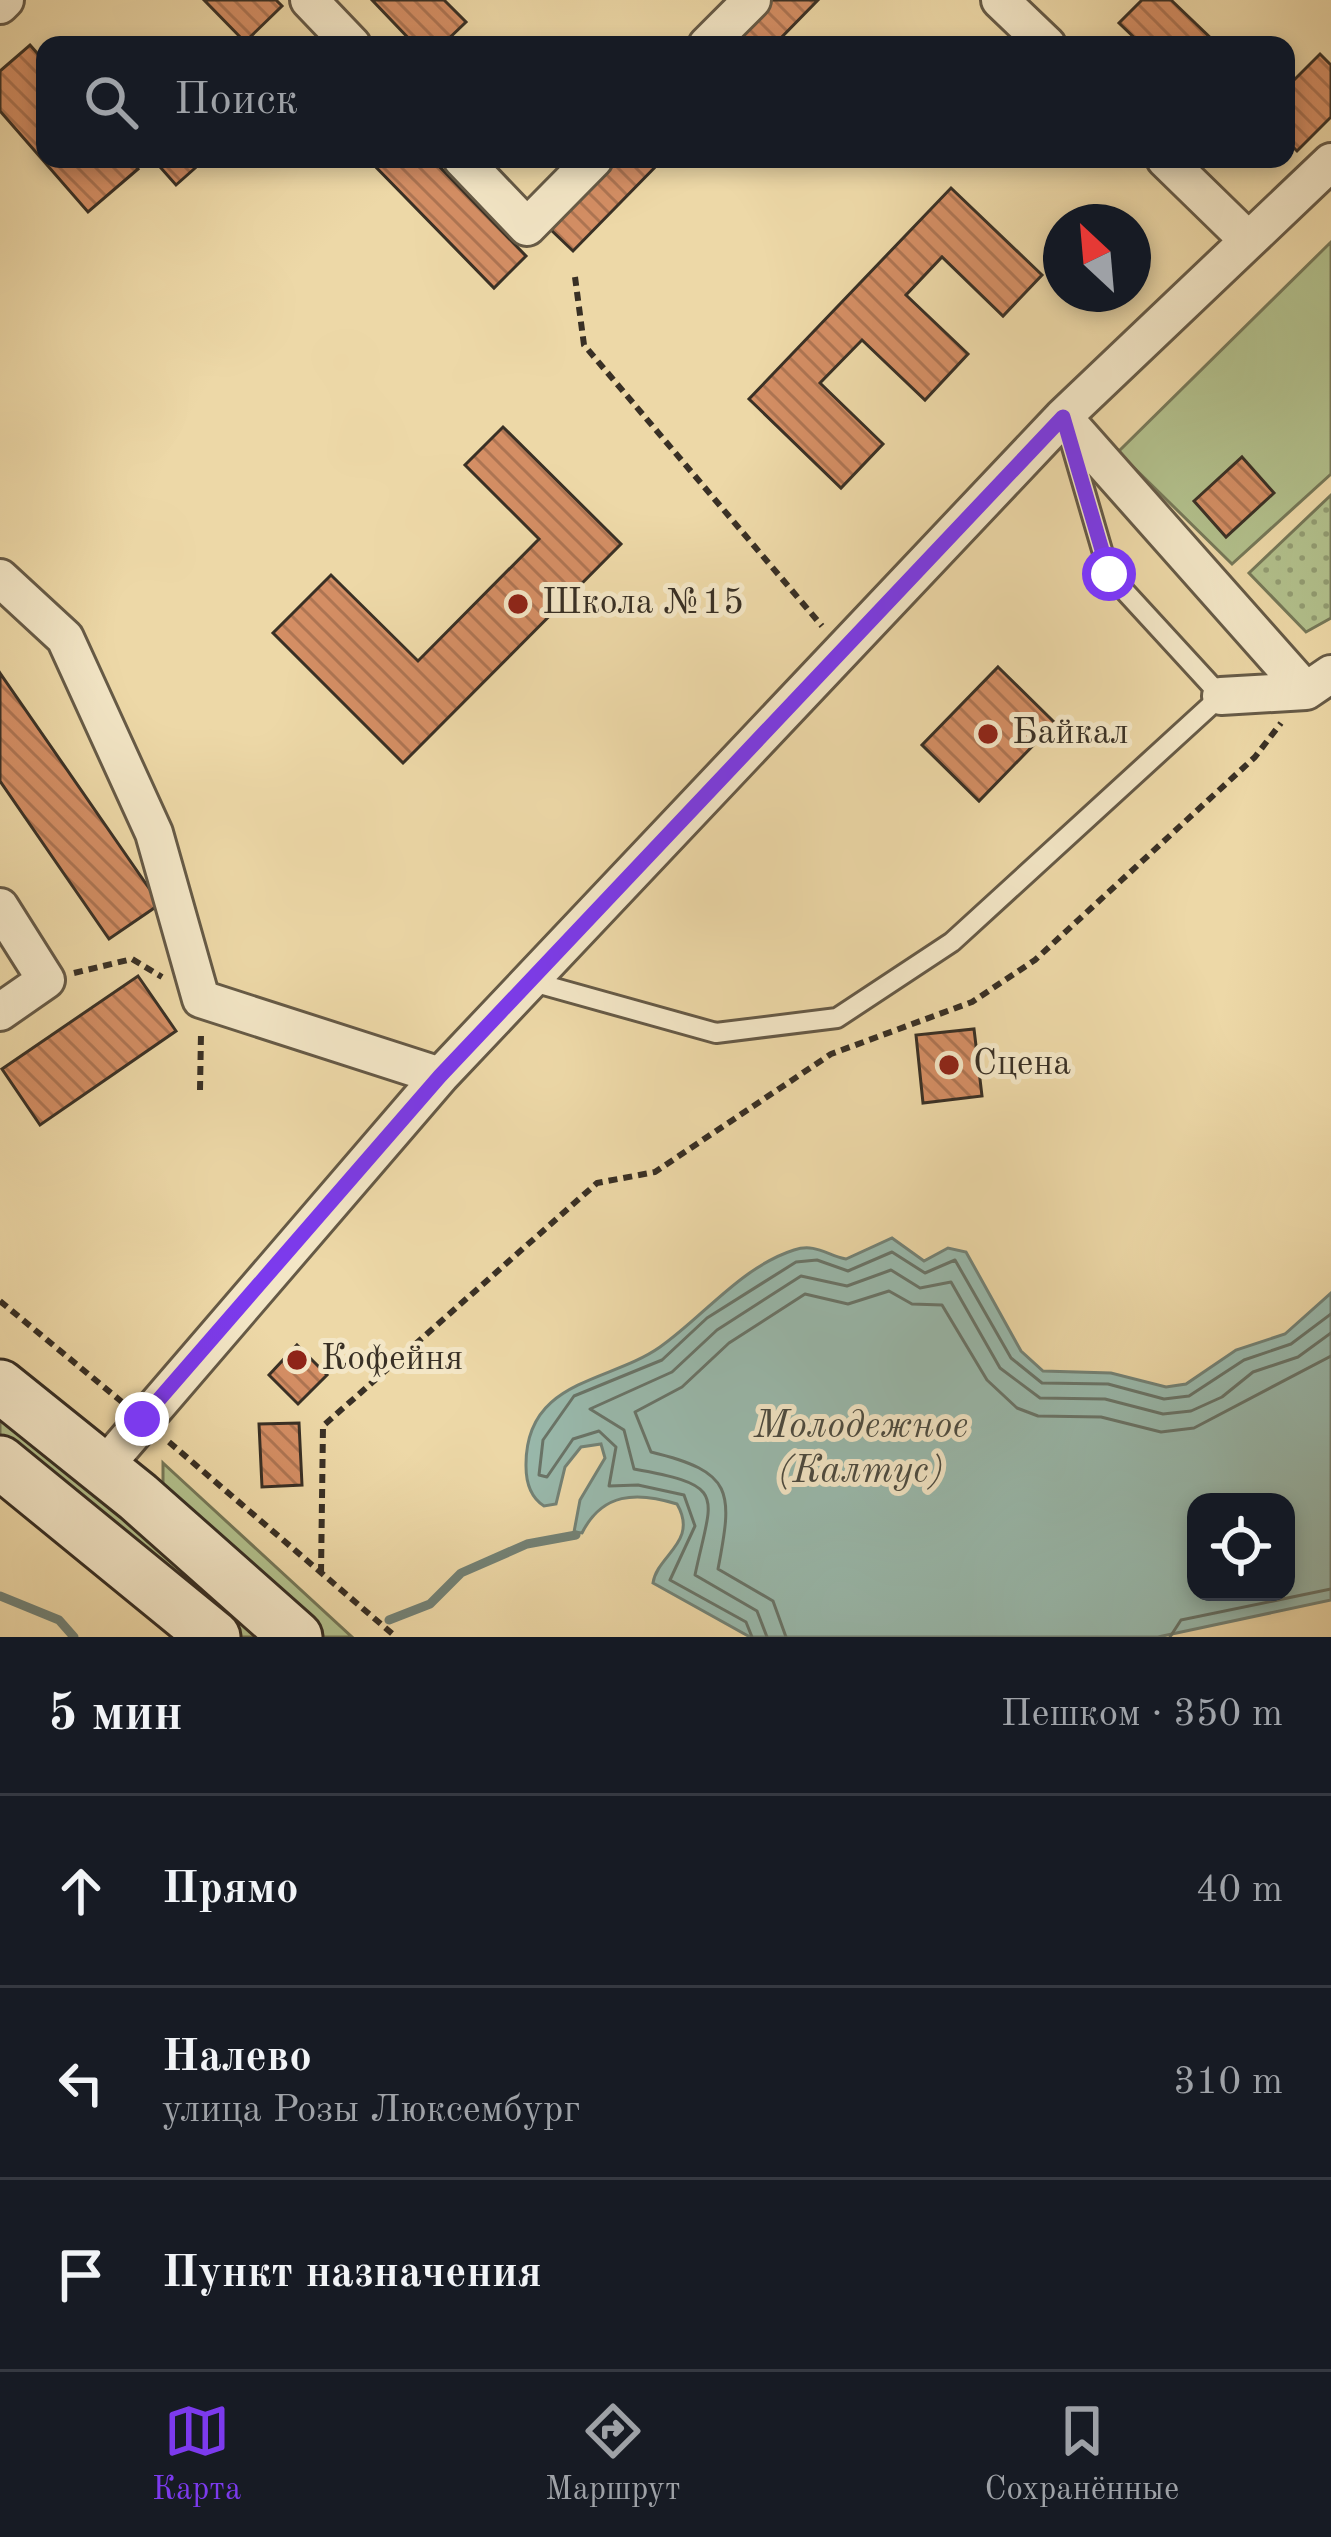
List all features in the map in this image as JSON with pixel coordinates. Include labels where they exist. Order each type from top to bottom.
[{"type":"main road","points":[[0,1386],[103,1468],[296,1637]]},
{"type":"main road","points":[[0,1462],[214,1637]]},
{"type":"street","points":[[309,0],[343,36]]},
{"type":"street","points":[[716,36],[752,0]]},
{"type":"street","points":[[1000,0],[1038,36]]},
{"type":"street","points":[[103,1468],[440,1076],[1063,417],[1331,162]]},
{"type":"street","points":[[471,168],[527,227],[585,168]]},
{"type":"street","points":[[1174,168],[1247,239]]},
{"type":"street","points":[[1063,417],[1318,682]]},
{"type":"street","points":[[0,578],[65,638],[154,833],[201,999],[440,1076]]},
{"type":"street","points":[[1221,696],[1318,682]]},
{"type":"street","points":[[0,907],[46,980],[0,1012]]},
{"type":"lane","points":[[533,982],[716,1033],[837,1018],[952,942],[1221,696],[1109,574],[1063,417]]},
{"type":"path","points":[[575,277],[584,345],[843,651]]},
{"type":"path","points":[[321,1573],[323,1426],[597,1183],[655,1172],[831,1054],[954,1010],[1035,960],[1255,757],[1318,682]]},
{"type":"path","points":[[46,980],[132,959],[201,999],[200,1090]]},
{"type":"path","points":[[0,1301],[396,1637]]},
{"type":"green space","points":[[1331,242],[1331,474],[1232,564],[1118,452]]},
{"type":"green space","points":[[1331,495],[1331,618],[1306,632],[1249,573]]},
{"type":"green space","points":[[0,1414],[270,1637],[236,1637],[0,1439]]},
{"type":"green space","points":[[163,1463],[352,1637],[314,1637],[163,1494]]},
{"type":"water","name":"Молодежное (Калтус)","points":[[892,1238],[924,1261],[948,1248],[966,1252],[1021,1351],[1043,1371],[1111,1373],[1166,1387],[1186,1384],[1236,1350],[1285,1334],[1331,1293],[1331,1600],[1158,1637],[750,1637],[653,1583],[680,1538],[683,1528],[677,1504],[648,1497],[622,1499],[600,1510],[582,1533],[574,1532],[580,1500],[605,1458],[601,1444],[581,1447],[565,1467],[556,1504],[544,1506],[535,1498],[526,1472],[529,1437],[539,1416],[555,1400],[660,1347],[757,1268],[794,1250],[821,1250],[846,1259]]},
{"type":"building","points":[[204,0],[276,0],[282,6],[251,36],[239,36]]},
{"type":"building","points":[[372,0],[444,0],[466,22],[451,36],[406,36]]},
{"type":"building","points":[[771,0],[818,0],[783,36],[737,36]]},
{"type":"building","points":[[1142,0],[1171,0],[1209,36],[1133,36],[1119,23]]},
{"type":"building","points":[[30,45],[36,52],[36,152],[0,111],[0,71]]},
{"type":"building","points":[[1320,54],[1331,65],[1331,117],[1297,151],[1295,149],[1295,79]]},
{"type":"building","points":[[50,168],[138,169],[88,212]]},
{"type":"building","points":[[161,168],[195,168],[176,185]]},
{"type":"building","points":[[377,168],[441,168],[526,256],[494,288]]},
{"type":"building","points":[[608,168],[654,168],[573,251],[549,228]]},
{"type":"building","points":[[951,188],[1042,275],[1003,316],[942,257],[906,295],[968,354],[925,400],[862,340],[820,383],[883,444],[841,488],[749,399]]},
{"type":"building","name":"Школа №15","points":[[503,427],[621,544],[403,763],[273,633],[331,575],[418,661],[539,539],[465,465]]},
{"type":"building","points":[[1242,457],[1274,493],[1226,537],[1194,501]]},
{"type":"building","name":"Байкал","points":[[998,667],[1055,723],[979,801],[922,745]]},
{"type":"building","points":[[0,673],[160,904],[109,939],[0,781]]},
{"type":"building","points":[[138,976],[176,1031],[40,1125],[2,1069]]},
{"type":"building","name":"Сцена","points":[[974,1029],[982,1096],[923,1103],[916,1035]]},
{"type":"building","name":"Кофейня","points":[[297,1345],[327,1375],[298,1404],[269,1375]]},
{"type":"building","points":[[299,1423],[302,1485],[262,1487],[259,1424]]},
{"type":"waterway","points":[[389,1620],[430,1604],[461,1573],[527,1544],[576,1535]]},
{"type":"waterway","points":[[0,1596],[59,1620],[74,1637]]},
{"type":"place","name":"Школа №15","points":[[518,604]]},
{"type":"place","name":"Байкал","points":[[988,734]]},
{"type":"place","name":"Сцена","points":[[949,1065]]},
{"type":"place","name":"Кофейня","points":[[297,1360]]},
{"type":"route","points":[[142,1419],[440,1076],[1063,417],[1109,574]]}]
